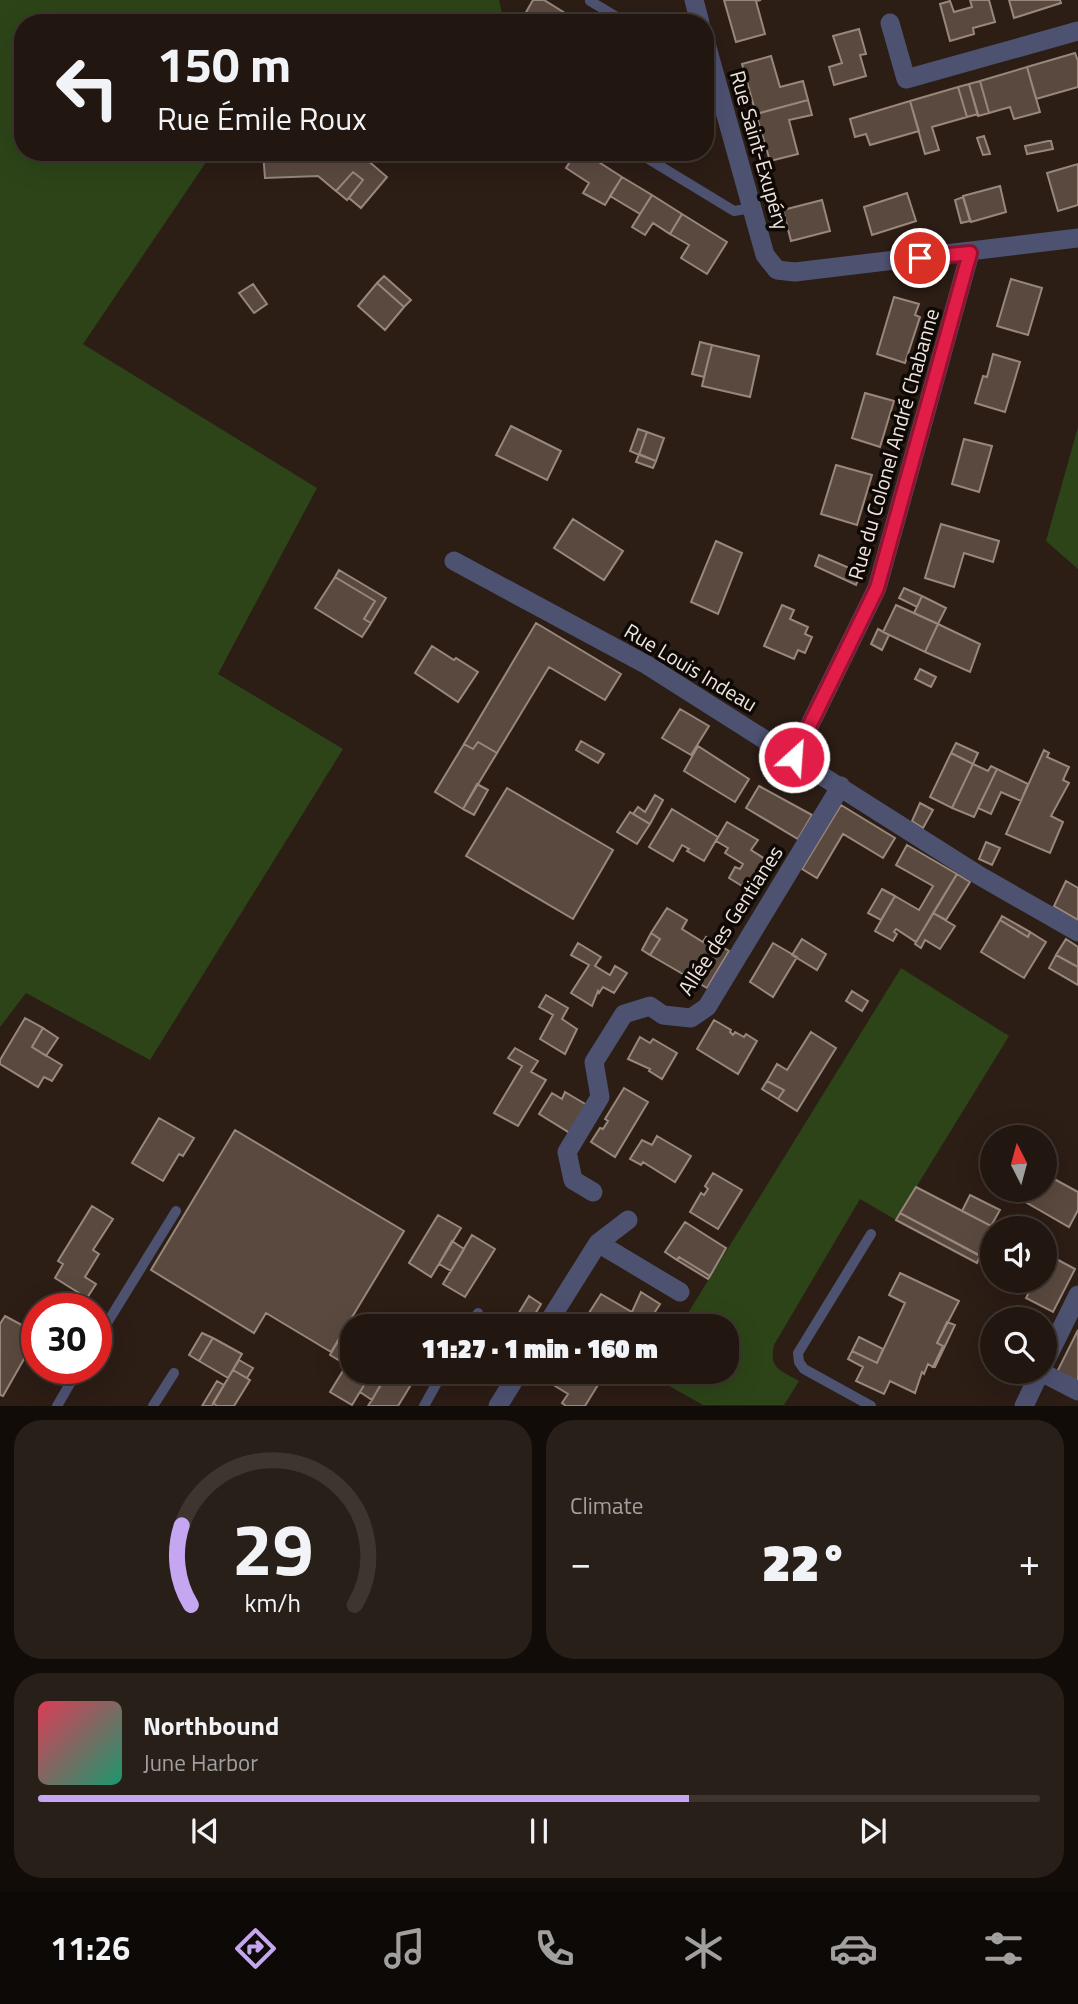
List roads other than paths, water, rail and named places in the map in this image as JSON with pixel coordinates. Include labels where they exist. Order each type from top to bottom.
[{"type":"street","points":[[890,23],[906,79],[1078,30]]},
{"type":"street","name":"Rue Saint-Exupéry","points":[[714,75],[765,255],[777,270],[795,272],[970,253]]},
{"type":"street","points":[[970,253],[1078,238]]},
{"type":"street","name":"Rue du Colonel André Chabanne","points":[[794,757],[877,588],[970,253]]},
{"type":"street","name":"Rue Louis Indeau","points":[[454,561],[647,665],[980,876],[1078,932]]},
{"type":"street","name":"Allée des Gentianes","points":[[593,1192],[573,1180],[566,1152],[600,1097],[594,1062],[624,1014],[650,1006],[663,1015],[691,1018],[707,1007],[841,786]]},
{"type":"street","points":[[554,1314],[598,1243],[628,1220]]},
{"type":"street","points":[[598,1243],[680,1292]]},
{"type":"street","points":[[1057,1338],[1078,1295]]},
{"type":"street","points":[[1057,1380],[1078,1391]]},
{"type":"street","points":[[498,1405],[511,1384]]},
{"type":"street","points":[[1024,1405],[1034,1384]]},
{"type":"lane","points":[[590,1],[612,14]]},
{"type":"lane","points":[[652,161],[734,211],[752,208]]},
{"type":"lane","points":[[112,1315],[176,1211]]},
{"type":"lane","points":[[871,1234],[798,1353],[799,1362],[804,1369],[871,1405]]},
{"type":"lane","points":[[153,1405],[174,1373]]},
{"type":"lane","points":[[57,1405],[69,1384]]},
{"type":"lane","points":[[424,1405],[436,1384]]}]
